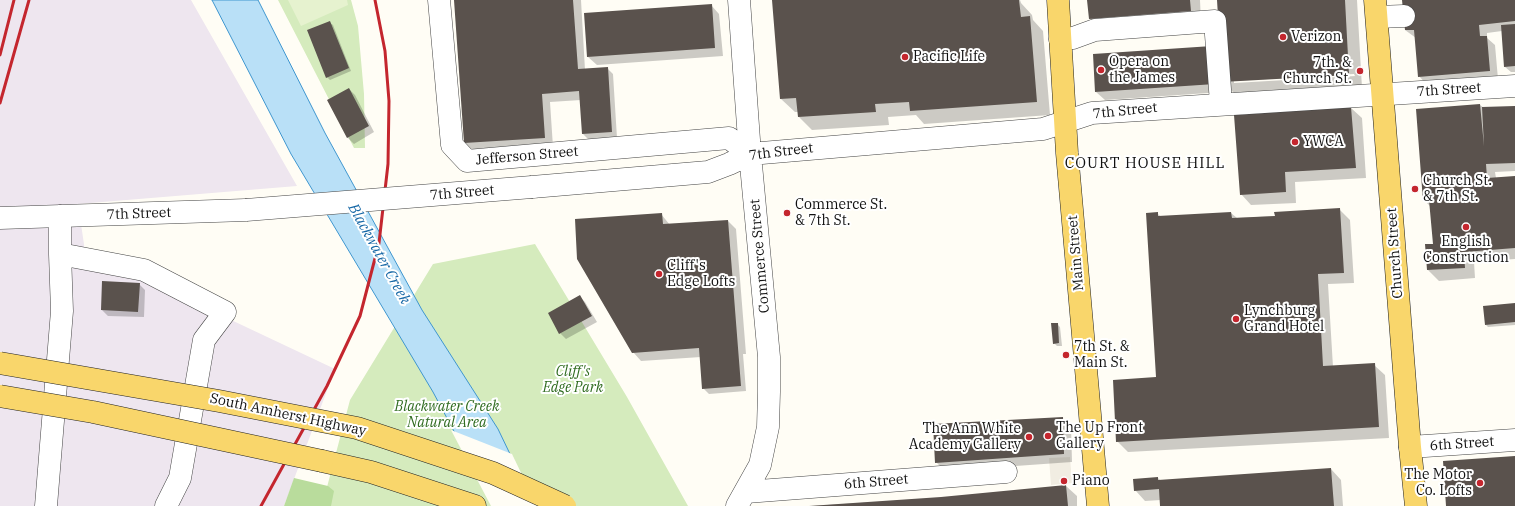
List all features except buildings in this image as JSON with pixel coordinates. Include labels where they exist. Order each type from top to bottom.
[{"type":"main road","name":"Main Street","points":[[1058,0],[1066,122],[1098,506]]},
{"type":"main road","name":"Church Street","points":[[1376,8],[1384,94],[1410,447],[1416,506]]},
{"type":"main road","name":"South Amherst Highway","points":[[0,363],[234,404],[357,428],[493,473],[565,506]]},
{"type":"main road","points":[[0,396],[93,412],[350,467],[432,491],[475,506]]},
{"type":"street","name":"Jefferson Street","points":[[439,0],[452,145],[467,161],[729,138],[750,154]]},
{"type":"street","name":"Commerce Street","points":[[739,0],[750,154],[769,357],[768,427],[760,465],[741,499]]},
{"type":"street","points":[[1376,8],[1404,16]]},
{"type":"street","points":[[1060,39],[1073,38],[1094,30],[1215,21],[1221,103]]},
{"type":"street","name":"7th Street","points":[[0,218],[246,210],[708,172],[750,154],[1043,129],[1092,113],[1221,103],[1515,86]]},
{"type":"street","points":[[46,506],[62,311],[60,216]]},
{"type":"street","points":[[60,254],[144,270],[225,312],[204,340],[180,478],[166,506]]},
{"type":"street","name":"6th Street","points":[[1410,447],[1515,440]]},
{"type":"street","name":"6th Street","points":[[741,499],[790,497],[1006,472]]},
{"type":"shaded area","points":[[0,0],[191,0],[297,186],[78,204],[85,251],[335,369],[284,506],[0,506]]},
{"type":"shaded area","points":[[1070,457],[1072,483],[1051,485],[1049,458]]},
{"type":"green space","points":[[278,0],[351,0],[358,26],[364,94],[365,148],[354,148]]},
{"type":"green space","points":[[288,0],[347,0],[348,5],[301,26]]},
{"type":"green space","name":"Blackwater Creek Natural Area","points":[[535,244],[627,397],[688,506],[322,506],[350,400],[433,264]]},
{"type":"green space","points":[[294,478],[328,486],[334,491],[331,506],[284,506]]},
{"type":"water","name":"Blackwater Creek","points":[[212,0],[258,0],[325,133],[422,310],[498,429],[535,506],[494,506],[433,392],[291,154]]},
{"type":"pier","points":[[451,430],[512,454],[537,506],[491,506]]},
{"type":"railway","points":[[0,55],[14,0]]},
{"type":"railway","points":[[0,103],[29,0]]},
{"type":"railway","points":[[261,506],[327,386],[360,316],[379,243],[388,164],[389,101],[385,51],[375,0]]},
{"type":"place","name":"Verizon","points":[[1283,37]]},
{"type":"place","name":"Pacific Life","points":[[905,57]]},
{"type":"place","name":"Opera on the James","points":[[1101,70]]},
{"type":"place","name":"7th. & Church St.","points":[[1360,71]]},
{"type":"place","name":"YWCA","points":[[1295,142]]},
{"type":"place","name":"Church St. & 7th St.","points":[[1415,189]]},
{"type":"place","name":"Commerce St. & 7th St.","points":[[787,213]]},
{"type":"place","name":"English Construction","points":[[1466,227]]},
{"type":"place","name":"Cliff's Edge Lofts","points":[[659,274]]},
{"type":"place","name":"Lynchburg Grand Hotel","points":[[1236,319]]},
{"type":"place","name":"7th St. & Main St.","points":[[1066,355]]},
{"type":"place","name":"The Up Front Gallery","points":[[1048,436]]},
{"type":"place","name":"The Ann White Academy Gallery","points":[[1029,437]]},
{"type":"place","name":"Piano","points":[[1064,481]]},
{"type":"place","name":"The Motor Co. Lofts","points":[[1480,483]]},
{"type":"district","name":"COURT HOUSE HILL","points":[[1145,164]]},
{"type":"park label","name":"Cliff's Edge Park","points":[[573,380]]}]
